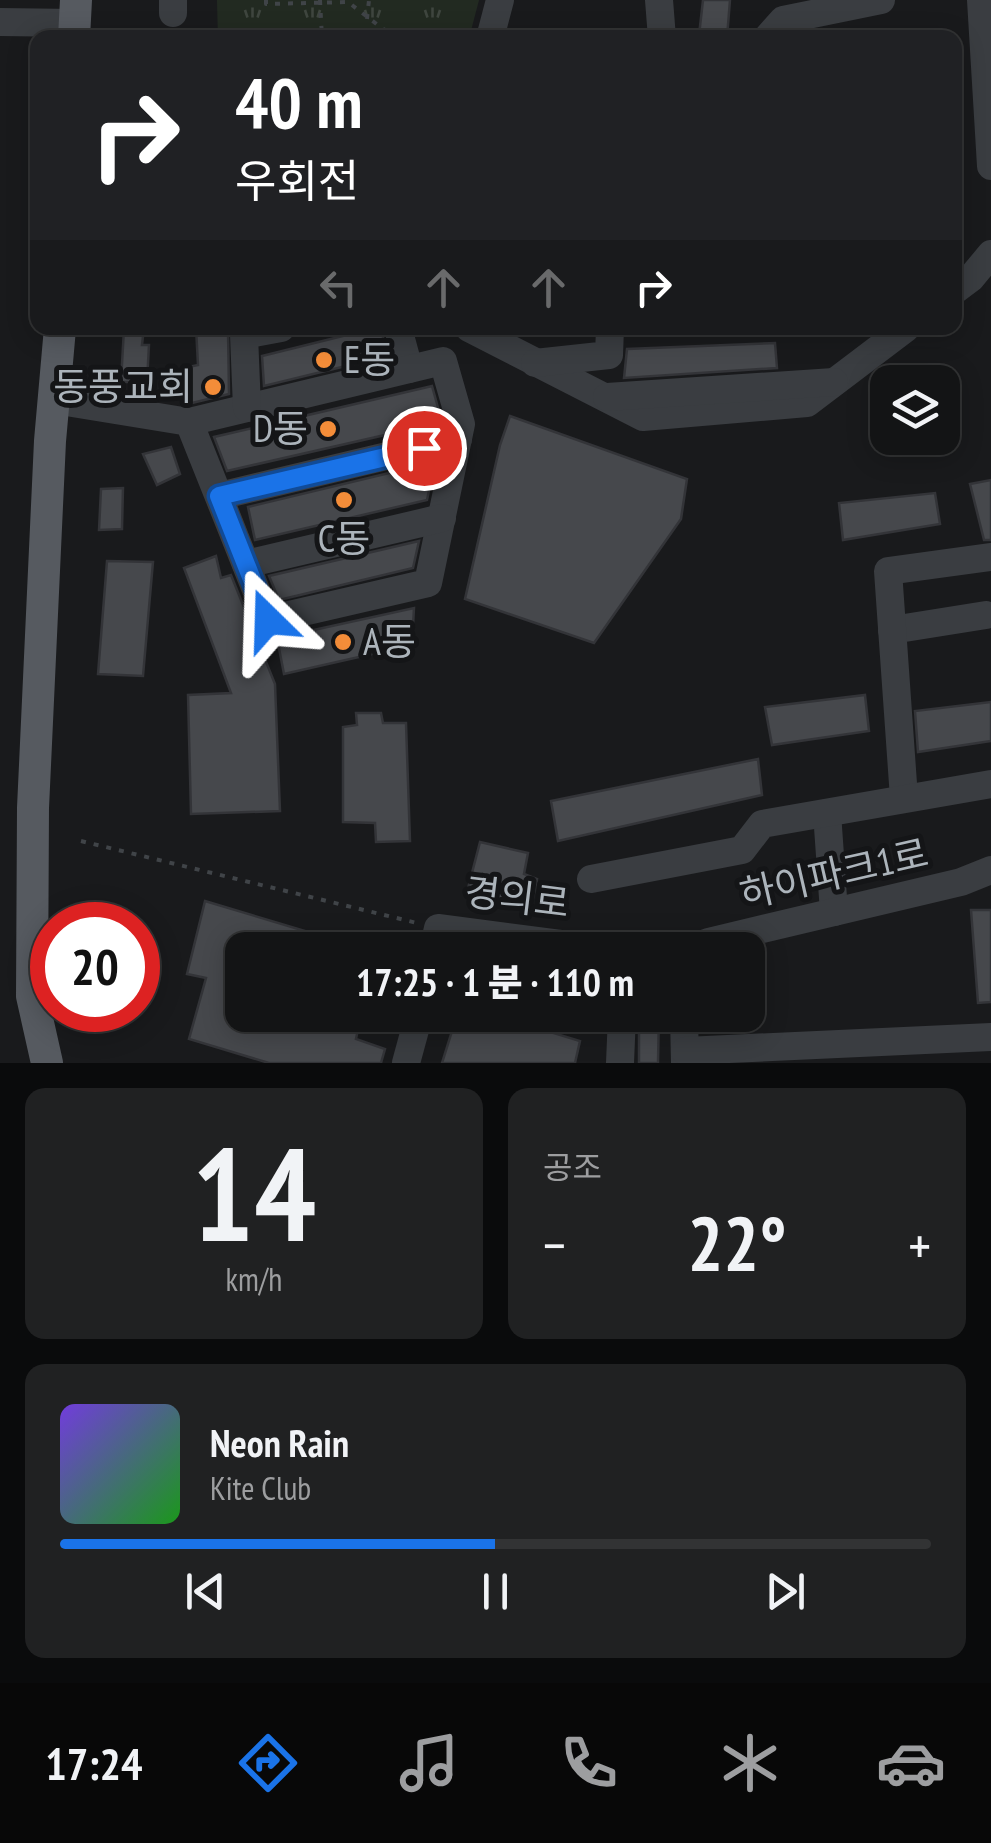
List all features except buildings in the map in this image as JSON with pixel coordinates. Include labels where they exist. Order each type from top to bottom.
[{"type":"main road","points":[[47,1063],[32,996],[32,824],[50,441],[59,335]]},
{"type":"street","points":[[492,30],[500,0]]},
{"type":"street","points":[[660,0],[662,30]]},
{"type":"street","points":[[774,30],[783,20],[882,0]]},
{"type":"street","points":[[981,0],[991,166]]},
{"type":"street","points":[[0,22],[75,20]]},
{"type":"street","points":[[962,280],[971,278],[991,254]]},
{"type":"street","points":[[247,408],[244,336],[249,335]]},
{"type":"street","points":[[400,335],[409,369]]},
{"type":"street","points":[[482,335],[643,417],[807,403],[897,335]]},
{"type":"street","points":[[535,363],[609,355],[610,335]]},
{"type":"street","points":[[54,400],[189,422],[443,361],[462,424],[428,584],[268,620],[189,422]]},
{"type":"street","points":[[219,496],[458,439]]},
{"type":"street","points":[[246,564],[442,518]]},
{"type":"street","points":[[904,798],[888,571],[990,557]]},
{"type":"street","points":[[892,630],[986,615]]},
{"type":"street","points":[[591,878],[742,850],[762,824],[991,784]]},
{"type":"street","points":[[826,813],[834,912]]},
{"type":"street","name":"하이파크1로","points":[[750,932],[961,882],[991,870]]},
{"type":"street","points":[[406,1063],[414,1032]]},
{"type":"street","points":[[620,1063],[621,1032]]},
{"type":"street","points":[[684,1032],[685,1057],[950,1051],[991,1037]]},
{"type":"path","points":[[266,0],[266,4],[348,2],[367,19],[388,30]]},
{"type":"path","points":[[367,19],[370,0]]},
{"type":"path","points":[[320,2],[322,30]]},
{"type":"path","points":[[81,841],[411,932]]},
{"type":"green space","points":[[217,0],[479,0],[471,30],[218,30]]},
{"type":"place","name":"E동","points":[[324,360]]},
{"type":"place","name":"동풍교회","points":[[213,387]]},
{"type":"place","name":"D동","points":[[328,429]]},
{"type":"place","name":"C동","points":[[344,500]]},
{"type":"place","name":"A동","points":[[343,642]]},
{"type":"route","points":[[268,620],[219,496],[424,448]]}]
